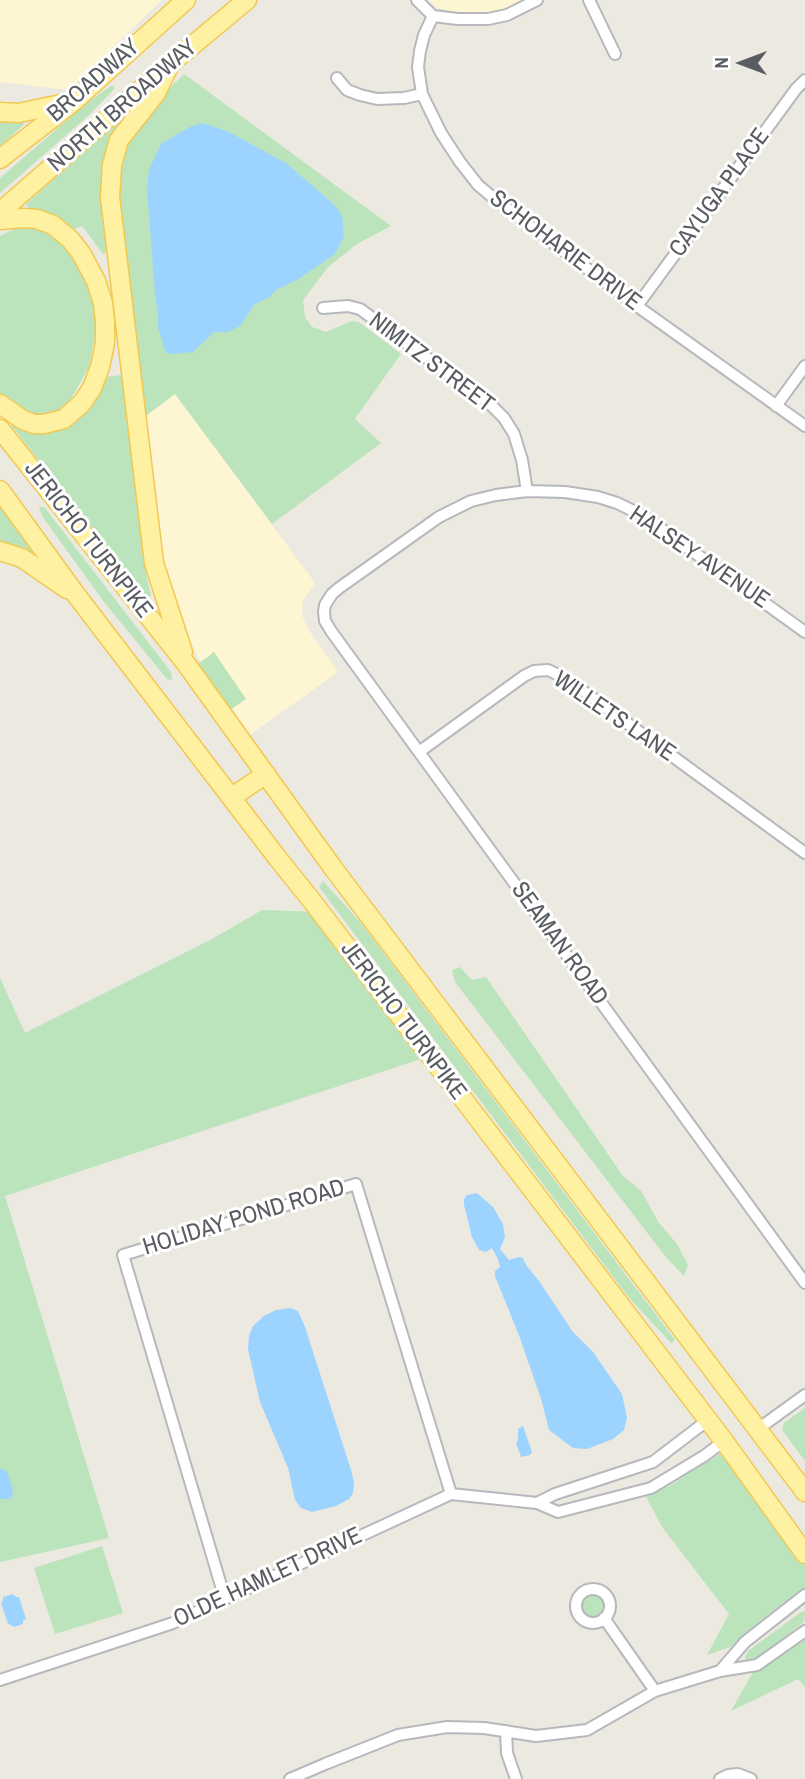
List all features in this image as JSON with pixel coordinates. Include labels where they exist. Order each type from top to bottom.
[{"type":"main road","name":"BROADWAY","points":[[0,159],[73,102],[186,0]]},
{"type":"main road","name":"NORTH BROADWAY","points":[[0,212],[247,0]]},
{"type":"main road","points":[[170,64],[156,93],[119,140],[112,165],[110,197],[154,563],[187,665]]},
{"type":"main road","points":[[0,112],[19,113],[73,102]]},
{"type":"main road","points":[[0,220],[37,219],[53,225],[70,239],[96,281],[105,321],[105,343],[100,368],[92,388],[82,403],[64,419],[34,424],[23,420],[0,404]]},
{"type":"main road","name":"JERICHO TURNPIKE","points":[[0,429],[187,665],[333,867],[805,1492]]},
{"type":"main road","name":"JERICHO TURNPIKE","points":[[0,489],[77,596],[724,1441],[805,1554]]},
{"type":"main road","points":[[0,551],[22,558],[77,596]]},
{"type":"main road","points":[[232,797],[265,774]]},
{"type":"street","points":[[417,0],[433,16],[458,19],[488,19],[508,15],[537,0]]},
{"type":"street","points":[[589,0],[615,54]]},
{"type":"street","name":"SCHOHARIE DRIVE","points":[[433,16],[420,51],[418,67],[422,94],[441,134],[478,185],[637,306],[805,426]]},
{"type":"street","points":[[337,78],[347,90],[377,99],[422,94]]},
{"type":"street","name":"CAYUGA PLACE","points":[[637,306],[805,80]]},
{"type":"street","name":"NIMITZ STREET","points":[[324,308],[348,306],[360,309],[490,404],[504,418],[513,435],[522,460],[527,491]]},
{"type":"street","points":[[776,406],[805,366]]},
{"type":"street","name":"HALSEY AVENUE","points":[[327,601],[339,588],[439,517],[471,501],[527,491],[565,492],[598,497],[642,515],[805,632]]},
{"type":"street","name":"SEAMAN ROAD","points":[[327,601],[325,621],[805,1283]]},
{"type":"street","name":"WILLETS LANE","points":[[419,752],[524,676],[534,671],[548,670],[590,696],[805,853]]},
{"type":"street","name":"HOLIDAY POND ROAD","points":[[225,1599],[123,1255],[356,1184],[451,1494]]},
{"type":"street","points":[[758,1429],[805,1395]]},
{"type":"street","points":[[537,1503],[555,1494],[646,1465],[708,1420]]},
{"type":"street","points":[[451,1494],[537,1503],[558,1512],[652,1488],[724,1441]]},
{"type":"street","name":"OLDE HAMLET DRIVE","points":[[0,1680],[173,1623],[451,1494]]},
{"type":"street","points":[[720,1671],[745,1642],[805,1595]]},
{"type":"street","points":[[604,1618],[655,1691]]},
{"type":"street","points":[[290,1779],[398,1735],[447,1727],[537,1736],[587,1730],[655,1691],[720,1671],[757,1665],[805,1631]]},
{"type":"street","points":[[506,1731],[506,1753],[516,1779]]},
{"type":"street","points":[[720,1779],[738,1774],[751,1779]]},
{"type":"shaded area","points":[[0,0],[162,0],[68,90],[0,82]]},
{"type":"shaded area","points":[[428,0],[525,0],[487,13],[456,13],[436,7]]},
{"type":"shaded area","points":[[175,394],[315,583],[303,601],[302,615],[308,629],[338,672],[250,735],[187,640],[163,574],[138,422]]},
{"type":"green space","points":[[184,74],[391,226],[357,244],[328,267],[303,300],[305,317],[312,327],[326,332],[352,321],[359,322],[401,354],[355,419],[381,443],[272,524],[175,394],[143,418],[119,194],[119,167],[126,140],[140,118]]},
{"type":"green space","points":[[112,85],[115,88],[88,116],[0,193],[0,178],[87,103]]},
{"type":"green space","points":[[22,119],[24,124],[0,147],[0,120]]},
{"type":"green space","points":[[119,121],[122,124],[102,168],[102,202],[109,250],[103,254],[82,226],[72,230],[31,212],[26,204]]},
{"type":"green space","points":[[16,228],[40,229],[59,242],[76,260],[92,296],[96,331],[89,367],[71,399],[55,414],[30,417],[0,398],[0,236]]},
{"type":"green space","points":[[122,375],[151,595],[148,598],[11,425],[15,422],[34,432],[58,430],[77,421],[93,402],[104,377]]},
{"type":"green space","points":[[0,502],[48,564],[0,546]]},
{"type":"green space","points":[[39,506],[45,508],[171,672],[172,680],[167,679],[104,602],[42,516]]},
{"type":"green space","points":[[214,652],[246,699],[223,715],[190,670]]},
{"type":"green space","points":[[323,881],[361,923],[675,1340],[671,1343],[630,1299],[319,887]]},
{"type":"green space","points":[[262,910],[321,912],[430,1056],[5,1196],[109,1538],[0,1562],[0,978],[25,1033],[212,939]]},
{"type":"green space","points":[[460,967],[472,980],[486,977],[623,1176],[641,1191],[659,1223],[677,1244],[688,1265],[684,1276],[665,1256],[455,982],[452,970]]},
{"type":"green space","points":[[805,1408],[805,1461],[782,1430],[784,1423]]},
{"type":"green space","points":[[729,1448],[805,1554],[805,1595],[745,1642],[707,1655],[729,1614],[662,1527],[646,1497],[671,1485]]},
{"type":"green space","points":[[102,1546],[123,1613],[55,1634],[34,1568]]},
{"type":"green space","points":[[593,1593],[602,1597],[606,1606],[602,1615],[593,1619],[584,1615],[580,1606],[584,1597]]},
{"type":"green space","points":[[805,1611],[804,1622],[754,1660],[746,1660],[748,1651]]},
{"type":"green space","points":[[805,1631],[805,1687],[798,1679],[731,1711],[757,1665]]},
{"type":"water","points":[[202,123],[227,131],[286,163],[338,210],[342,216],[344,237],[335,254],[255,304],[240,326],[228,332],[214,332],[193,352],[173,354],[166,353],[158,328],[147,188],[149,170],[161,144]]},
{"type":"water","points":[[477,1193],[493,1207],[503,1224],[505,1237],[500,1249],[509,1260],[523,1258],[573,1332],[593,1352],[622,1394],[627,1418],[624,1430],[613,1439],[587,1449],[573,1448],[549,1430],[520,1338],[495,1276],[495,1271],[500,1267],[498,1259],[492,1248],[486,1252],[479,1250],[472,1237],[464,1199],[467,1195]]},
{"type":"water","points":[[290,1308],[298,1311],[305,1327],[354,1484],[349,1499],[336,1506],[312,1512],[301,1508],[295,1500],[288,1468],[260,1402],[248,1349],[253,1326],[276,1310]]},
{"type":"water","points":[[523,1426],[532,1452],[521,1457],[516,1443],[518,1429]]},
{"type":"water","points":[[0,1469],[7,1471],[13,1491],[11,1499],[0,1499]]},
{"type":"water","points":[[13,1594],[19,1597],[26,1619],[23,1624],[14,1627],[8,1624],[1,1603],[3,1597]]}]
